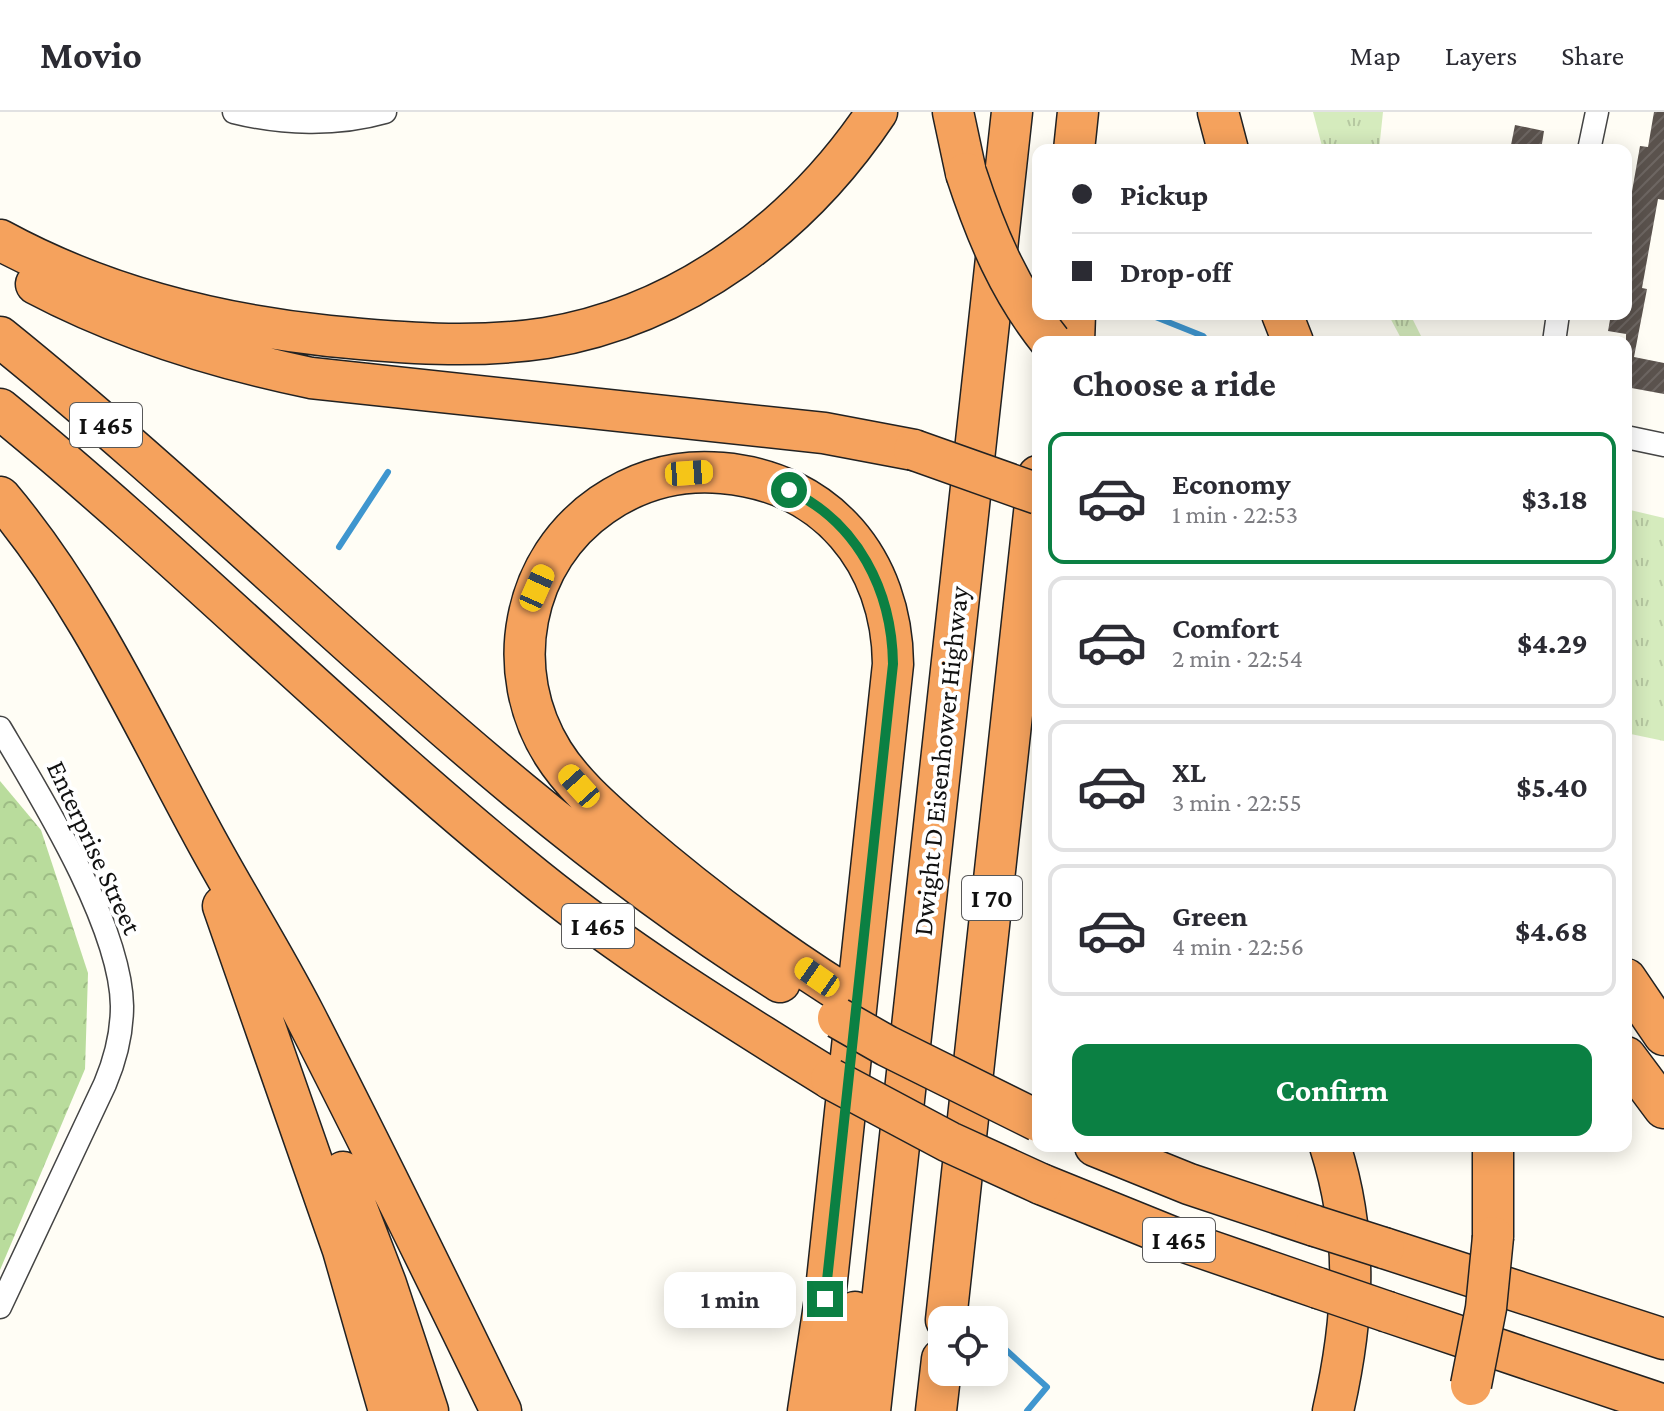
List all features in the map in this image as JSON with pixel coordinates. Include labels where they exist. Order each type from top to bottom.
[{"type":"highway","points":[[0,240],[49,264],[118,291],[243,324],[377,341],[476,343],[548,337],[617,319],[652,305],[739,258],[810,195],[857,142],[877,112]]},
{"type":"highway","points":[[953,112],[966,173],[999,261],[1032,316]]},
{"type":"highway","name":"Dwight D Eisenhower Highway","points":[[870,1411],[1012,112]]},
{"type":"highway","points":[[1075,144],[1078,112]]},
{"type":"highway","points":[[1085,144],[1086,112]]},
{"type":"highway","points":[[1218,112],[1226,144]]},
{"type":"highway","points":[[0,264],[65,299],[132,328],[222,358],[296,375],[824,433],[914,450],[1032,492]]},
{"type":"highway","points":[[1035,320],[1047,336]]},
{"type":"highway","name":"I 465","points":[[0,337],[125,441],[510,785],[662,904],[749,963],[840,1005],[887,1046],[1032,1118]]},
{"type":"highway","name":"I 465","points":[[0,409],[537,880],[694,993],[831,1079],[949,1142],[1041,1184],[1182,1241],[1660,1403]]},
{"type":"highway","points":[[808,1411],[837,1190],[893,664],[893,636],[884,599],[864,556],[838,524],[805,497],[771,482],[733,474],[671,474],[620,493],[590,513],[556,548],[546,568],[530,608],[524,647],[526,682],[535,716],[563,768],[610,816],[840,1005],[925,1040],[1032,1095]]},
{"type":"highway","points":[[0,497],[20,520],[135,704],[198,825],[304,1013],[501,1411]]},
{"type":"highway","name":"I 70","points":[[948,1306],[1032,531]]},
{"type":"highway","points":[[198,825],[240,961],[343,1250],[389,1411]]},
{"type":"highway","points":[[260,938],[285,1021],[386,1284],[428,1411]]},
{"type":"highway","points":[[1632,988],[1664,1035]]},
{"type":"highway","points":[[1632,1065],[1664,1108]]},
{"type":"highway","points":[[840,1411],[858,1296],[898,1143]]},
{"type":"highway","name":"I 465","points":[[1110,1152],[1189,1184],[1664,1339]]},
{"type":"highway","points":[[1161,1152],[1315,1226]]},
{"type":"highway","points":[[1332,1152],[1342,1189],[1352,1285],[1344,1359],[1333,1411]]},
{"type":"highway","points":[[1467,1398],[1486,1308],[1493,1237],[1493,1152]]},
{"type":"highway","points":[[936,1411],[939,1386]]},
{"type":"street","points":[[234,112],[276,120],[321,121],[385,112]]},
{"type":"street","points":[[1590,144],[1597,112]]},
{"type":"street","points":[[1632,438],[1664,445]]},
{"type":"street","name":"Enterprise Street","points":[[0,728],[48,810],[92,900],[117,968],[122,1004],[118,1049],[105,1084],[0,1307]]},
{"type":"green space","points":[[1313,112],[1383,112],[1380,144],[1321,144]]},
{"type":"green space","points":[[1391,320],[1413,320],[1421,336],[1400,336]]},
{"type":"green space","points":[[1632,510],[1664,518],[1664,741],[1632,734]]},
{"type":"green space","points":[[0,781],[41,830],[88,973],[85,1069],[0,1270]]},
{"type":"building","points":[[1654,112],[1664,112],[1664,200],[1658,199],[1642,288],[1647,289],[1634,357],[1664,363],[1664,394],[1632,388],[1632,336],[1608,331],[1610,320],[1632,320],[1632,191],[1640,146],[1648,147]]},
{"type":"building","points":[[1515,125],[1544,131],[1542,144],[1511,144]]},
{"type":"waterway","points":[[1163,320],[1203,336]]},
{"type":"waterway","points":[[339,547],[388,472]]},
{"type":"waterway","points":[[1008,1352],[1047,1387],[1027,1411]]},
{"type":"route","points":[[789,490],[822,508],[852,538],[875,577],[893,636],[893,664],[825,1299]]}]
